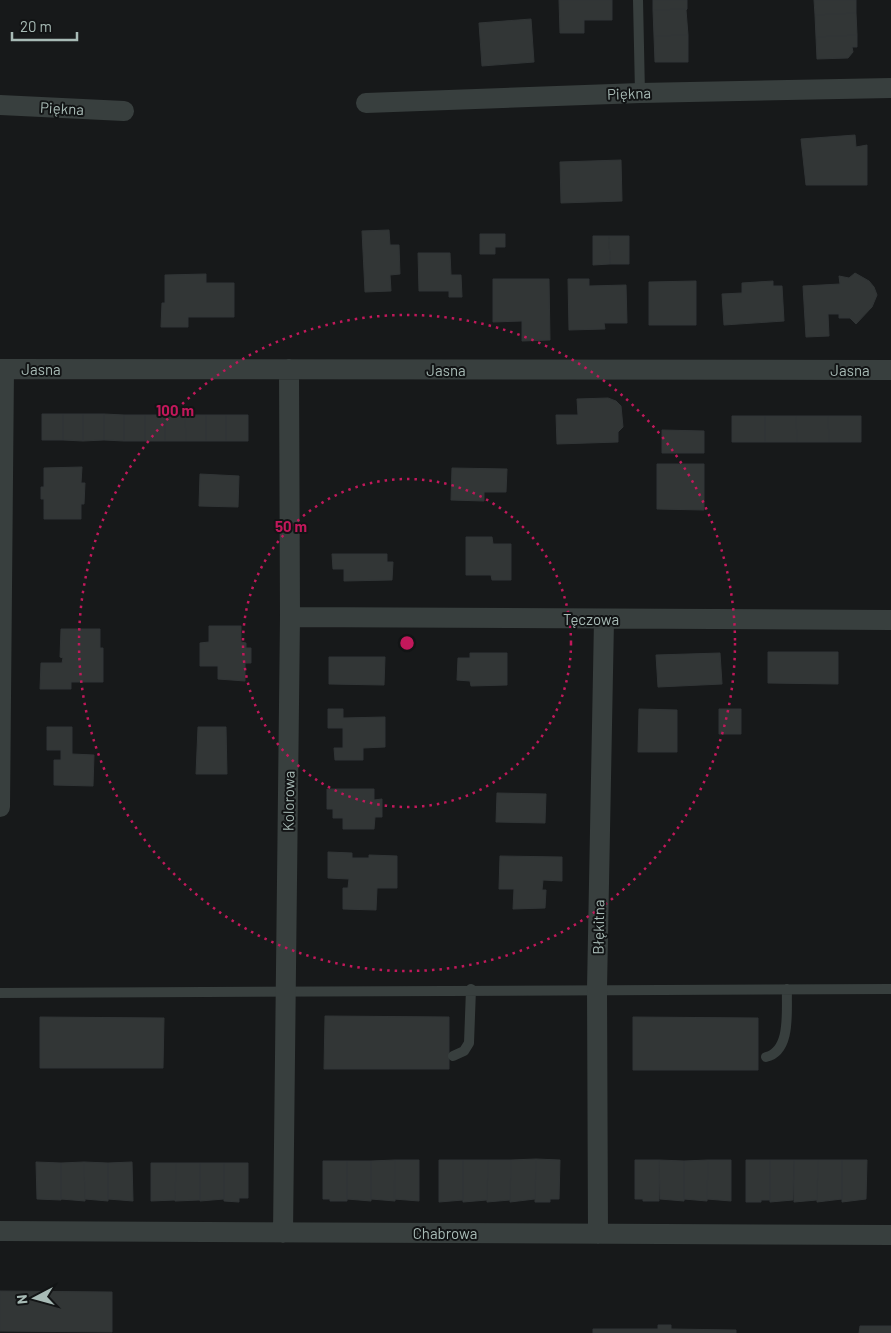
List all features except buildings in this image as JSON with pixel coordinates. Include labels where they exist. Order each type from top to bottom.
[{"type":"street","name":"Piękna","points":[[366,103],[640,92],[891,88]]},
{"type":"street","name":"Piękna","points":[[0,104],[124,111]]},
{"type":"street","name":"Jasna","points":[[2,369],[891,370]]},
{"type":"street","points":[[0,807],[2,369]]},
{"type":"street","name":"Kolorowa","points":[[283,1232],[290,616],[289,369]]},
{"type":"street","name":"Tęczowa","points":[[290,616],[604,620],[891,620]]},
{"type":"street","name":"Błękitna","points":[[598,1234],[597,989],[604,620]]},
{"type":"street","name":"Chabrowa","points":[[0,1231],[891,1235]]},
{"type":"lane","points":[[638,0],[640,92]]},
{"type":"lane","points":[[453,1056],[464,1051],[469,1043],[471,989]]},
{"type":"lane","points":[[0,993],[471,989],[891,989]]},
{"type":"lane","points":[[766,1057],[772,1056],[780,1047],[784,1037],[787,989]]}]
